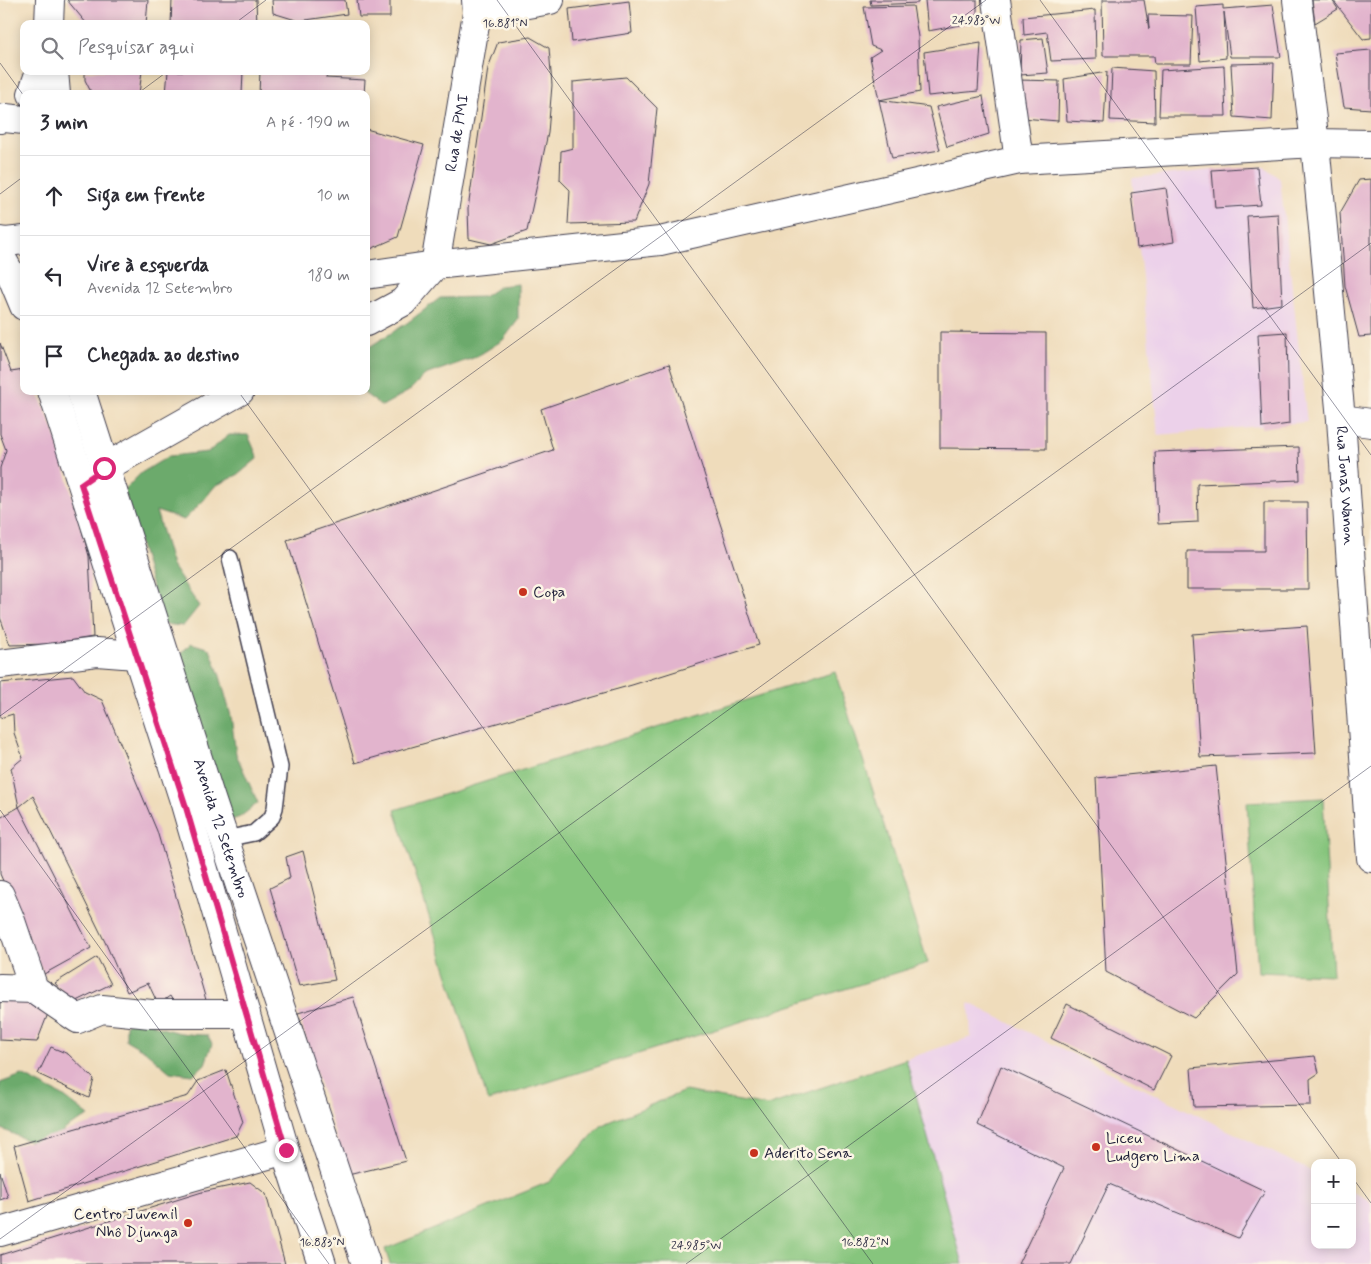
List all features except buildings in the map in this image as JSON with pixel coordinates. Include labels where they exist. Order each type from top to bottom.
[{"type":"street","points":[[49,20],[50,0]]},
{"type":"street","points":[[477,6],[550,0]]},
{"type":"street","points":[[996,0],[1020,160]]},
{"type":"street","name":"Rua Jonas Wanon","points":[[1298,0],[1315,143],[1341,419],[1371,858]]},
{"type":"street","name":"Rua de PMI","points":[[435,265],[477,6]]},
{"type":"street","points":[[33,90],[39,75]]},
{"type":"street","points":[[54,75],[56,90]]},
{"type":"street","points":[[370,274],[435,265],[660,241],[1020,160],[1315,143],[1371,144]]},
{"type":"street","points":[[0,241],[20,240]]},
{"type":"street","points":[[0,255],[20,296]]},
{"type":"street","points":[[370,320],[403,302],[435,265]]},
{"type":"street","name":"Avenida 12 Setembro","points":[[53,395],[188,811],[286,1150],[322,1264]]},
{"type":"street","name":"Avenida 12 Setembro","points":[[82,395],[209,793],[366,1264]]},
{"type":"street","points":[[81,484],[104,468],[233,395]]},
{"type":"street","points":[[1341,419],[1371,423]]},
{"type":"street","points":[[0,664],[97,652],[136,655],[162,646]]},
{"type":"street","points":[[0,895],[11,921],[34,989]]},
{"type":"street","points":[[0,988],[34,989],[78,1019],[102,1009],[151,1014],[246,1014]]},
{"type":"street","points":[[0,1232],[286,1150]]},
{"type":"lane","points":[[225,839],[254,833],[272,817],[275,808],[280,767],[230,558]]},
{"type":"shaded area","points":[[1265,167],[1280,179],[1307,422],[1158,435],[1132,178]]},
{"type":"shaded area","points":[[969,1003],[1311,1171],[1311,1249],[1356,1249],[1356,1194],[1369,1200],[1371,1205],[1371,1264],[963,1264],[906,1059],[971,1037]]},
{"type":"green space","points":[[518,284],[518,320],[503,340],[476,357],[425,375],[409,391],[382,406],[367,395],[370,395],[370,346],[407,323],[440,298],[483,297],[500,286]]},
{"type":"green space","points":[[229,435],[248,435],[258,458],[239,474],[215,486],[184,520],[156,511],[172,566],[199,606],[183,626],[163,624],[124,490],[141,473],[169,456],[208,452]]},
{"type":"green space","points":[[191,643],[210,649],[231,716],[236,754],[258,803],[240,817],[232,820],[215,779],[179,656]]},
{"type":"green space","points":[[835,672],[928,963],[488,1101],[395,810]]},
{"type":"green space","points":[[1323,798],[1333,975],[1258,972],[1247,802]]},
{"type":"green space","points":[[137,1016],[171,1031],[207,1035],[212,1044],[205,1064],[193,1075],[170,1072],[145,1051],[126,1040],[126,1025]]},
{"type":"green space","name":"Aderito Sena","points":[[906,1059],[963,1264],[390,1264],[385,1249],[549,1182],[602,1125],[685,1091],[767,1106]]},
{"type":"green space","points":[[22,1075],[63,1096],[89,1116],[68,1127],[44,1148],[0,1128],[0,1083]]},
{"type":"place","name":"Copa","points":[[523,592]]},
{"type":"place","name":"Liceu Ludgero Lima","points":[[1096,1147]]},
{"type":"place","name":"Aderito Sena","points":[[754,1153]]},
{"type":"place","name":"Centro Juvenil Nhô Djunga","points":[[188,1223]]},
{"type":"route","points":[[104,468],[81,484],[185,804],[286,1150]]}]
